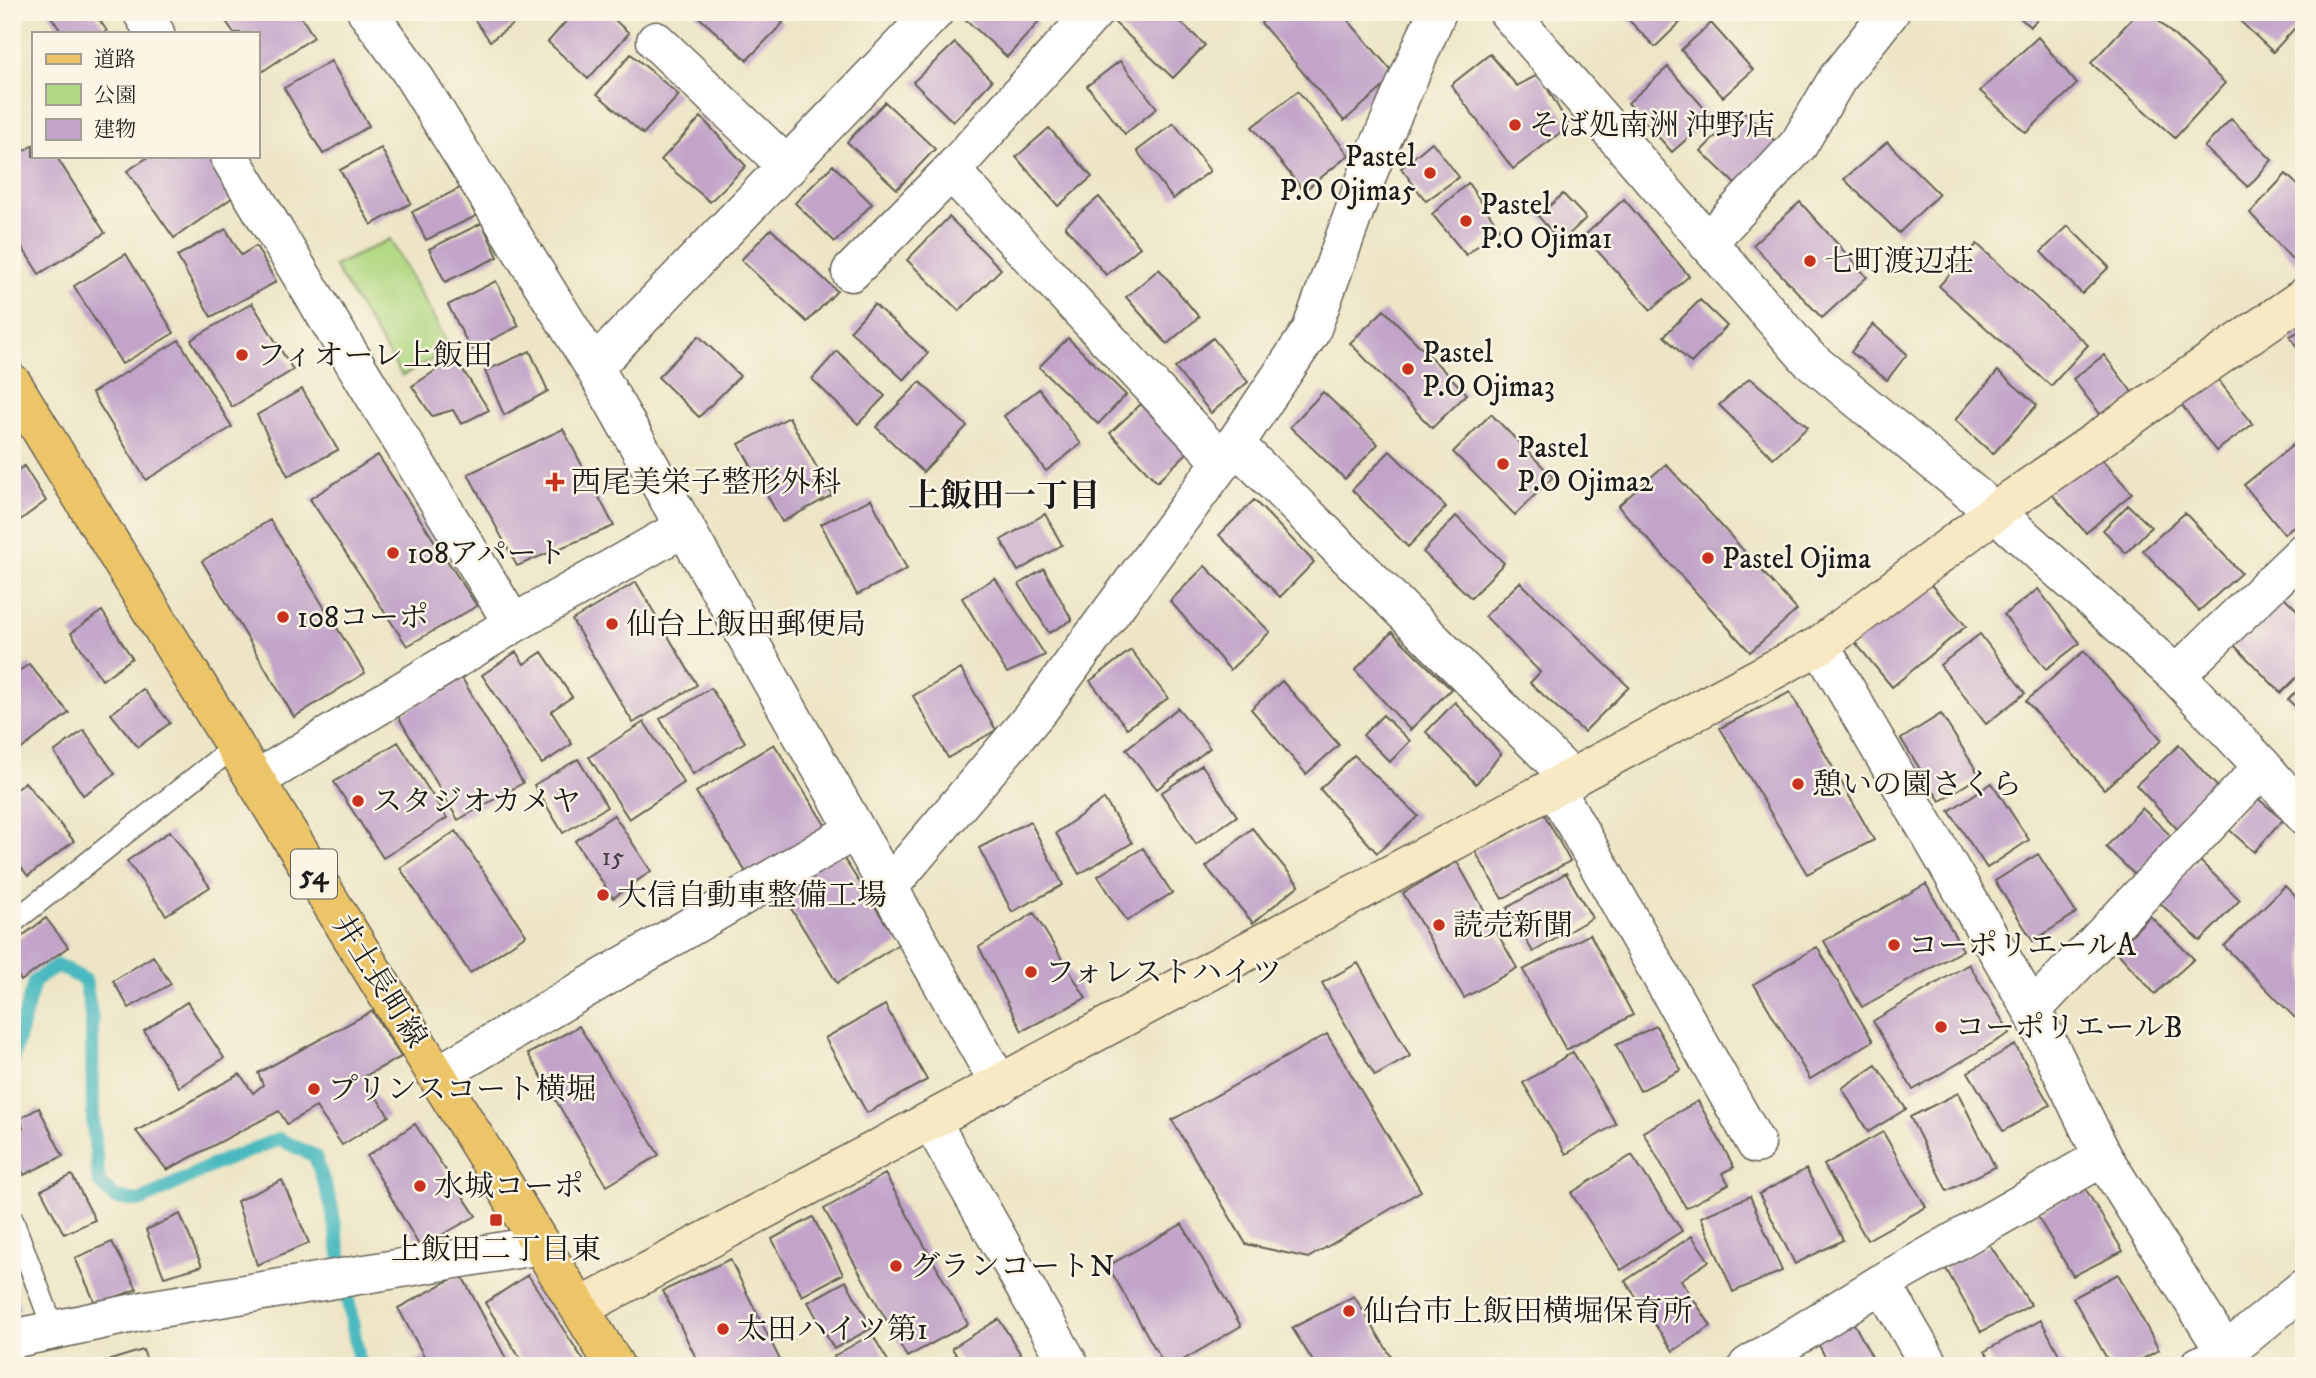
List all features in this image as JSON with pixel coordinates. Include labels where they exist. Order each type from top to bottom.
[{"type":"main road","name":"井土長町線","points":[[12,383],[615,1366]]},
{"type":"street","points":[[142,12],[154,32]]},
{"type":"street","points":[[367,12],[409,69],[594,368],[1000,1085]]},
{"type":"street","points":[[594,368],[934,12]]},
{"type":"street","points":[[850,272],[951,171],[1094,12]]},
{"type":"street","points":[[888,888],[1041,707],[1228,453],[1311,331],[1371,165],[1437,12]]},
{"type":"street","points":[[1508,12],[1808,358],[1995,512],[2176,675],[2263,767],[2304,815]]},
{"type":"street","points":[[1707,243],[1799,144],[1838,79],[1890,12]]},
{"type":"street","points":[[656,41],[788,167]]},
{"type":"street","points":[[230,158],[513,624]]},
{"type":"street","points":[[951,171],[1228,453],[1563,783],[1756,1144]]},
{"type":"street","points":[[580,1308],[1820,645],[1995,512],[2304,297]]},
{"type":"street","points":[[256,780],[513,624],[685,527]]},
{"type":"street","points":[[2176,675],[2302,557]]},
{"type":"street","points":[[1820,645],[2032,1010],[2103,1157],[2219,1361],[2304,1288]]},
{"type":"street","points":[[2032,1010],[2263,767]]},
{"type":"street","points":[[438,1075],[855,830]]},
{"type":"street","points":[[931,1121],[1070,1366]]},
{"type":"street","points":[[1748,1366],[1882,1283],[2103,1157]]},
{"type":"street","points":[[12,1339],[148,1310],[541,1245]]},
{"type":"street","points":[[1882,1283],[1930,1366]]},
{"type":"lane","points":[[12,923],[235,747]]},
{"type":"lane","points":[[12,1219],[54,1331]]},
{"type":"green space","points":[[390,239],[451,349],[402,376],[334,266]]},
{"type":"building","points":[[48,12],[94,12],[107,31],[105,32],[61,32]]},
{"type":"building","points":[[298,12],[314,37],[260,73],[259,32],[233,32],[221,14]]},
{"type":"building","points":[[469,12],[530,12],[490,41]]},
{"type":"building","points":[[574,12],[606,12],[629,33],[588,79],[548,42]]},
{"type":"building","points":[[693,12],[771,12],[783,23],[747,60]]},
{"type":"building","points":[[972,12],[1028,12],[1038,23],[1007,57],[965,19]]},
{"type":"building","points":[[1121,12],[1170,12],[1205,45],[1173,78],[1113,21]]},
{"type":"building","points":[[1273,12],[1341,12],[1396,76],[1344,121],[1261,23]]},
{"type":"building","points":[[1621,12],[1688,12],[1689,14],[1655,47]]},
{"type":"building","points":[[2014,12],[2045,12],[2030,27]]},
{"type":"building","points":[[2138,12],[2149,12],[2225,83],[2175,138],[2091,63]]},
{"type":"building","points":[[2248,12],[2304,12],[2304,18],[2273,52],[2240,21]]},
{"type":"building","points":[[1711,23],[1753,70],[1723,97],[1681,50]]},
{"type":"building","points":[[2038,37],[2077,84],[2026,133],[1980,91]]},
{"type":"building","points":[[955,43],[992,81],[953,122],[913,82]]},
{"type":"building","points":[[631,54],[679,95],[643,134],[597,94]]},
{"type":"building","points":[[1490,54],[1517,86],[1539,74],[1569,126],[1513,169],[1451,85]]},
{"type":"building","points":[[331,61],[369,126],[323,154],[284,88]]},
{"type":"building","points":[[1120,61],[1157,108],[1125,134],[1087,86]]},
{"type":"building","points":[[1668,67],[1712,117],[1672,152],[1628,103]]},
{"type":"building","points":[[1298,91],[1349,155],[1304,191],[1252,127]]},
{"type":"building","points":[[885,102],[935,149],[897,189],[847,142]]},
{"type":"building","points":[[1742,110],[1778,144],[1737,186],[1701,151]]},
{"type":"building","points":[[701,117],[746,166],[710,202],[661,160]]},
{"type":"building","points":[[2231,119],[2272,160],[2248,187],[2204,147]]},
{"type":"building","points":[[1174,123],[1210,171],[1173,199],[1137,151]]},
{"type":"building","points":[[1049,128],[1092,177],[1058,206],[1016,157]]},
{"type":"building","name":"Pastel P.O Ojima5","points":[[1432,142],[1459,177],[1426,201],[1401,168]]},
{"type":"building","points":[[1887,142],[1939,194],[1899,233],[1844,179]]},
{"type":"building","points":[[32,146],[32,158],[57,158],[105,233],[39,274],[12,231],[12,159]]},
{"type":"building","points":[[381,148],[411,203],[371,225],[340,170]]},
{"type":"building","points":[[147,158],[214,158],[239,193],[174,238],[127,171]]},
{"type":"building","points":[[833,165],[872,204],[835,242],[795,203]]},
{"type":"building","points":[[2286,174],[2304,191],[2304,265],[2300,268],[2250,213]]},
{"type":"building","name":"Pastel P.O Ojima1","points":[[1468,183],[1499,228],[1466,255],[1432,214]]},
{"type":"building","points":[[462,187],[476,216],[426,240],[412,212]]},
{"type":"building","points":[[1563,194],[1586,218],[1561,242],[1538,216]]},
{"type":"building","points":[[1099,197],[1140,247],[1106,275],[1065,226]]},
{"type":"building","points":[[1624,199],[1689,276],[1651,310],[1584,236]]},
{"type":"building","name":"七町渡辺荘","points":[[1800,202],[1867,277],[1822,318],[1753,245]]},
{"type":"building","points":[[949,217],[1001,269],[959,311],[907,260]]},
{"type":"building","points":[[482,223],[498,257],[445,282],[429,249]]},
{"type":"building","points":[[2068,226],[2109,267],[2082,294],[2041,252]]},
{"type":"building","points":[[226,229],[241,255],[256,246],[276,282],[211,317],[177,256]]},
{"type":"building","points":[[771,229],[837,291],[807,322],[741,260]]},
{"type":"building","points":[[1977,244],[2088,345],[2051,386],[1939,286]]},
{"type":"building","points":[[126,254],[174,333],[122,364],[74,286]]},
{"type":"building","points":[[1159,269],[1199,317],[1167,344],[1126,297]]},
{"type":"building","points":[[496,281],[519,326],[471,350],[448,305]]},
{"type":"building","points":[[1700,300],[1727,326],[1691,363],[1664,336]]},
{"type":"building","name":"フィオーレ上飯田","points":[[252,303],[293,370],[232,407],[191,340]]},
{"type":"building","points":[[874,304],[928,353],[904,380],[850,331]]},
{"type":"building","name":"Pastel P.O Ojima3","points":[[1384,310],[1467,394],[1432,428],[1350,343]]},
{"type":"building","points":[[1873,324],[1907,354],[1887,380],[1851,352]]},
{"type":"building","points":[[2304,329],[2304,360],[2290,336]]},
{"type":"building","points":[[699,336],[740,376],[699,417],[658,377]]},
{"type":"building","points":[[1068,338],[1126,395],[1098,424],[1039,367]]},
{"type":"building","points":[[1213,338],[1248,382],[1211,413],[1175,368]]},
{"type":"building","points":[[179,340],[232,427],[146,480],[92,393]]},
{"type":"building","points":[[530,351],[548,391],[504,415],[485,371]]},
{"type":"building","points":[[837,351],[885,396],[858,424],[812,379]]},
{"type":"building","points":[[2104,355],[2135,396],[2104,419],[2073,379]]},
{"type":"building","points":[[455,358],[489,410],[461,424],[453,410],[432,416],[412,386]]},
{"type":"building","points":[[1998,371],[2037,405],[1993,454],[1955,420]]},
{"type":"building","points":[[2216,377],[2253,424],[2216,451],[2181,404]]},
{"type":"building","points":[[1750,378],[1808,427],[1773,458],[1719,405]]},
{"type":"building","points":[[920,382],[967,426],[923,472],[876,427]]},
{"type":"building","points":[[302,389],[338,450],[288,476],[257,415]]},
{"type":"building","points":[[1039,389],[1081,444],[1046,471],[1004,416]]},
{"type":"building","points":[[1323,392],[1378,444],[1345,479],[1290,427]]},
{"type":"building","points":[[1141,404],[1187,453],[1157,482],[1110,433]]},
{"type":"building","name":"Pastel P.O Ojima2","points":[[1491,414],[1553,477],[1515,515],[1453,452]]},
{"type":"building","points":[[789,417],[832,495],[782,522],[739,444]]},
{"type":"building","points":[[563,429],[614,526],[517,566],[468,474]]},
{"type":"building","points":[[2304,436],[2304,517],[2284,534],[2244,485]]},
{"type":"building","points":[[1390,451],[1446,507],[1408,547],[1352,490]]},
{"type":"building","points":[[2095,452],[2132,493],[2086,533],[2049,491]]},
{"type":"building","name":"108アパート","points":[[378,455],[477,606],[407,646],[310,499]]},
{"type":"building","name":"Pastel Ojima","points":[[1666,464],[1797,610],[1750,652],[1618,506]]},
{"type":"building","points":[[24,466],[46,501],[12,526],[12,474]]},
{"type":"building","points":[[871,499],[907,569],[857,595],[821,524]]},
{"type":"building","points":[[1254,500],[1314,562],[1280,597],[1219,535]]},
{"type":"building","points":[[2128,505],[2151,527],[2126,553],[2103,530]]},
{"type":"building","points":[[2185,513],[2241,573],[2199,611],[2143,550]]},
{"type":"building","points":[[1045,514],[1062,545],[1018,571],[1001,540]]},
{"type":"building","points":[[1456,516],[1504,563],[1471,598],[1423,552]]},
{"type":"building","name":"108コーポ","points":[[270,520],[365,673],[294,717],[202,561]]},
{"type":"building","points":[[1205,566],[1270,632],[1230,670],[1170,601]]},
{"type":"building","points":[[1044,569],[1072,620],[1049,633],[1019,584]]},
{"type":"building","points":[[995,578],[1045,655],[1007,673],[962,598]]},
{"type":"building","points":[[1926,579],[1966,626],[1892,687],[1853,640]]},
{"type":"building","points":[[636,582],[697,685],[633,723],[572,620]]},
{"type":"building","points":[[1520,582],[1629,687],[1584,732],[1530,683],[1540,672],[1485,616]]},
{"type":"building","points":[[2038,589],[2080,643],[2046,669],[2004,615]]},
{"type":"building","points":[[2282,595],[2304,617],[2304,670],[2281,693],[2232,643]]},
{"type":"building","points":[[102,611],[132,658],[102,680],[71,633]]},
{"type":"building","points":[[1392,632],[1451,689],[1410,730],[1355,670]]},
{"type":"building","points":[[1980,634],[2025,693],[1986,724],[1940,665]]},
{"type":"building","points":[[1131,650],[1168,698],[1127,728],[1090,681]]},
{"type":"building","points":[[2084,651],[2162,740],[2104,789],[2026,701]]},
{"type":"building","points":[[516,652],[524,664],[542,652],[572,697],[551,711],[572,744],[542,764],[482,675]]},
{"type":"building","points":[[29,664],[69,713],[12,756],[12,676]]},
{"type":"building","points":[[961,669],[996,730],[948,758],[913,696]]},
{"type":"building","points":[[462,678],[523,783],[458,820],[398,716]]},
{"type":"building","points":[[1282,681],[1339,745],[1306,774],[1251,709]]},
{"type":"building","points":[[2304,683],[2304,714],[2288,700]]},
{"type":"building","points":[[711,688],[745,742],[693,774],[660,719]]},
{"type":"building","points":[[143,689],[170,723],[138,747],[111,714]]},
{"type":"building","name":"憩いの園さくら","points":[[1790,692],[1874,840],[1807,874],[1720,728]]},
{"type":"building","points":[[1455,702],[1501,754],[1476,784],[1426,732]]},
{"type":"building","points":[[1178,708],[1210,748],[1157,789],[1126,749]]},
{"type":"building","points":[[1941,714],[1980,776],[1940,801],[1901,739]]},
{"type":"building","points":[[1383,715],[1410,741],[1390,762],[1363,735]]},
{"type":"building","points":[[644,722],[684,783],[629,819],[589,757]]},
{"type":"building","points":[[84,730],[115,774],[83,795],[54,752]]},
{"type":"building","points":[[398,742],[447,818],[383,858],[334,782]]},
{"type":"building","points":[[774,744],[827,828],[749,877],[696,792]]},
{"type":"building","points":[[2179,745],[2224,794],[2181,833],[2136,785]]},
{"type":"building","points":[[1354,755],[1418,816],[1377,853],[1320,789]]},
{"type":"building","points":[[578,759],[607,807],[563,833],[534,785]]},
{"type":"building","points":[[1202,765],[1237,816],[1196,844],[1161,793]]},
{"type":"building","points":[[25,782],[74,841],[28,876],[12,856],[12,793]]},
{"type":"building","points":[[1992,783],[2029,840],[1987,868],[1949,811]]},
{"type":"building","points":[[2254,795],[2283,820],[2254,852],[2226,827]]},
{"type":"building","points":[[1104,799],[1132,843],[1079,874],[1056,833]]},
{"type":"building","points":[[2142,808],[2172,837],[2135,875],[2106,847]]},
{"type":"building","points":[[1544,814],[1570,861],[1502,899],[1475,851]]},
{"type":"building","points":[[614,815],[651,871],[613,898],[575,841]]},
{"type":"building","points":[[1030,821],[1063,885],[1012,912],[979,848]]},
{"type":"building","points":[[1252,828],[1299,885],[1253,923],[1206,867]]},
{"type":"building","points":[[170,831],[210,887],[166,915],[127,861]]},
{"type":"building","points":[[456,831],[526,935],[470,973],[400,868]]},
{"type":"building","points":[[1143,848],[1172,893],[1127,921],[1098,876]]},
{"type":"building","points":[[839,851],[899,944],[837,983],[779,889]]},
{"type":"building","points":[[2038,854],[2076,913],[2033,941],[1995,881]]},
{"type":"building","points":[[2199,860],[2240,900],[2200,941],[2159,902]]},
{"type":"building","points":[[1457,862],[1517,968],[1464,998],[1403,893]]},
{"type":"building","points":[[1566,873],[1592,918],[1533,952],[1507,908]]},
{"type":"building","name":"コーポリエールA","points":[[1926,884],[1963,950],[1862,1007],[1824,941]]},
{"type":"building","points":[[2285,886],[2304,905],[2304,1027],[2224,946]]},
{"type":"building","name":"フォレストハイツ","points":[[1034,913],[1086,998],[1022,1031],[979,947]]},
{"type":"building","points":[[2150,916],[2194,959],[2155,994],[2116,951]]},
{"type":"building","points":[[46,918],[68,947],[21,981],[12,965],[12,944]]},
{"type":"building","points":[[1590,934],[1633,1015],[1566,1050],[1523,970]]},
{"type":"building","points":[[1817,947],[1873,1041],[1810,1079],[1754,984]]},
{"type":"building","points":[[153,956],[171,984],[129,1008],[113,981]]},
{"type":"building","points":[[1358,963],[1410,1056],[1375,1076],[1322,983]]},
{"type":"building","name":"コーポリエールB","points":[[1969,964],[2010,1033],[1913,1090],[1873,1021]]},
{"type":"building","points":[[187,1002],[224,1058],[179,1087],[144,1031]]},
{"type":"building","points":[[885,1005],[927,1080],[867,1113],[825,1038]]},
{"type":"building","name":"プリンスコート横堀","points":[[372,1011],[401,1057],[363,1077],[389,1116],[342,1145],[316,1107],[287,1124],[279,1111],[167,1170],[136,1131],[240,1074],[253,1093],[263,1085],[258,1073]]},
{"type":"building","points":[[579,1026],[659,1155],[607,1186],[528,1054]]},
{"type":"building","points":[[1656,1026],[1681,1070],[1640,1091],[1616,1045]]},
{"type":"building","points":[[1327,1034],[1421,1191],[1308,1258],[1246,1244],[1172,1120]]},
{"type":"building","points":[[2015,1045],[2050,1105],[2003,1131],[1968,1072]]},
{"type":"building","points":[[1573,1052],[1616,1124],[1566,1154],[1523,1083]]},
{"type":"building","points":[[1876,1065],[1906,1109],[1868,1132],[1842,1088]]},
{"type":"building","points":[[1958,1093],[1995,1167],[1947,1191],[1910,1117]]},
{"type":"building","points":[[1698,1101],[1734,1167],[1722,1173],[1729,1184],[1686,1208],[1643,1132]]},
{"type":"building","points":[[39,1108],[63,1156],[24,1175],[12,1149],[12,1132],[23,1128],[21,1118]]},
{"type":"building","name":"水城コーポ","points":[[415,1124],[476,1216],[420,1247],[367,1156]]},
{"type":"building","points":[[1883,1132],[1926,1207],[1867,1240],[1824,1165]]},
{"type":"building","points":[[1632,1155],[1682,1231],[1621,1270],[1571,1193]]},
{"type":"building","points":[[1806,1169],[1843,1240],[1795,1264],[1759,1194]]},
{"type":"building","name":"グランコートN","points":[[885,1174],[968,1324],[907,1357],[824,1209]]},
{"type":"building","points":[[72,1175],[95,1220],[64,1234],[41,1190]]},
{"type":"building","points":[[282,1180],[309,1243],[257,1265],[237,1201]]},
{"type":"building","points":[[2085,1188],[2123,1251],[2073,1276],[2036,1214]]},
{"type":"building","points":[[1750,1196],[1782,1271],[1733,1292],[1701,1217]]},
{"type":"building","points":[[180,1214],[202,1266],[164,1277],[146,1230]]},
{"type":"building","points":[[813,1217],[843,1274],[802,1296],[772,1239]]},
{"type":"building","points":[[1182,1224],[1241,1326],[1173,1366],[1165,1366],[1108,1266]]},
{"type":"building","points":[[1692,1236],[1709,1261],[1681,1280],[1711,1326],[1673,1351],[1625,1281]]},
{"type":"building","points":[[112,1242],[137,1289],[96,1305],[75,1258]]},
{"type":"building","points":[[1989,1244],[2031,1305],[1981,1332],[1945,1267]]},
{"type":"building","name":"太田ハイツ第1","points":[[730,1259],[783,1366],[700,1366],[663,1291]]},
{"type":"building","points":[[461,1274],[510,1366],[405,1366],[424,1356],[398,1308]]},
{"type":"building","points":[[2118,1274],[2159,1350],[2130,1366],[2111,1366],[2073,1298]]},
{"type":"building","points":[[528,1275],[584,1361],[577,1366],[525,1366],[485,1303]]},
{"type":"building","points":[[12,1281],[21,1310],[12,1312]]},
{"type":"building","points":[[846,1281],[872,1328],[834,1349],[808,1302]]},
{"type":"building","points":[[1354,1296],[1397,1366],[1316,1366],[1292,1328]]},
{"type":"building","points":[[999,1319],[1028,1366],[963,1366],[952,1348]]},
{"type":"building","points":[[1852,1320],[1877,1366],[1830,1366],[1815,1338]]},
{"type":"building","points":[[2041,1320],[2065,1366],[1994,1366],[1985,1351]]},
{"type":"building","points":[[872,1334],[891,1366],[840,1366],[834,1356]]},
{"type":"building","points":[[143,1350],[149,1366],[105,1366],[104,1362]]},
{"type":"building","points":[[1801,1356],[1806,1366],[1783,1366]]},
{"type":"waterway","points":[[12,1061],[34,982],[57,965],[85,980],[92,1019],[93,1124],[99,1182],[115,1198],[140,1201],[215,1164],[279,1139],[315,1156],[331,1204],[360,1366]]},
{"type":"place","name":"そば処南洲 沖野店","points":[[1515,125]]},
{"type":"place","name":"Pastel P.O Ojima5","points":[[1430,173]]},
{"type":"place","name":"Pastel P.O Ojima1","points":[[1466,221]]},
{"type":"place","name":"七町渡辺荘","points":[[1810,261]]},
{"type":"place","name":"フィオーレ上飯田","points":[[242,355]]},
{"type":"place","name":"Pastel P.O Ojima3","points":[[1408,369]]},
{"type":"place","name":"Pastel P.O Ojima2","points":[[1503,464]]},
{"type":"place","name":"西尾美栄子整形外科","points":[[555,482]]},
{"type":"place","name":"108アパート","points":[[393,553]]},
{"type":"place","name":"Pastel Ojima","points":[[1708,558]]},
{"type":"place","name":"108コーポ","points":[[283,617]]},
{"type":"place","name":"仙台上飯田郵便局","points":[[612,624]]},
{"type":"place","name":"憩いの園さくら","points":[[1798,784]]},
{"type":"place","name":"スタジオカメヤ","points":[[358,801]]},
{"type":"place","name":"大信自動車整備工場","points":[[603,895]]},
{"type":"place","name":"読売新聞","points":[[1439,925]]},
{"type":"place","name":"コーポリエールA","points":[[1894,945]]},
{"type":"place","name":"フォレストハイツ","points":[[1031,972]]},
{"type":"place","name":"コーポリエールB","points":[[1941,1027]]},
{"type":"place","name":"プリンスコート横堀","points":[[314,1089]]},
{"type":"place","name":"水城コーポ","points":[[420,1186]]},
{"type":"place","name":"上飯田二丁目東","points":[[496,1220]]},
{"type":"place","name":"グランコートN","points":[[896,1266]]},
{"type":"place","name":"仙台市上飯田横堀保育所","points":[[1349,1311]]},
{"type":"place","name":"太田ハイツ第1","points":[[723,1329]]},
{"type":"district","name":"上飯田一丁目","points":[[1004,495]]}]
